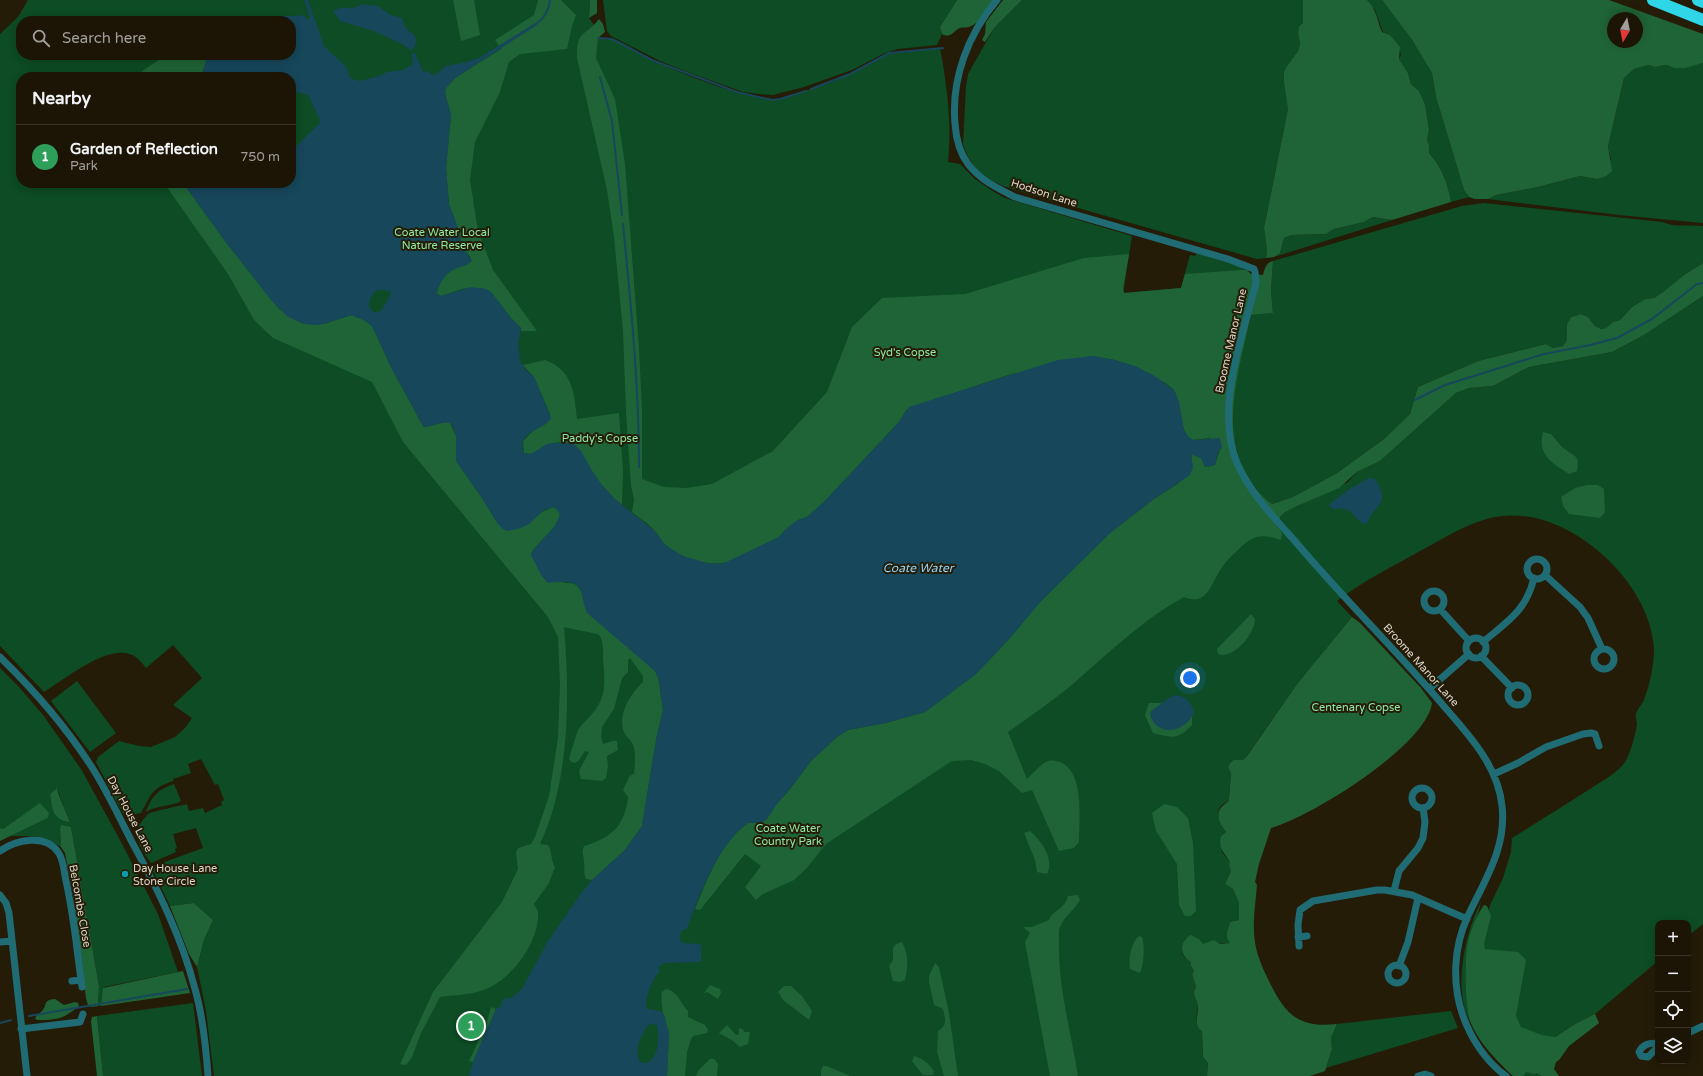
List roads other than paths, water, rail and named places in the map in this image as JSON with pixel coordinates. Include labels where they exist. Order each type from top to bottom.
[{"type":"highway","points":[[1653,0],[1703,20]]},
{"type":"highway","points":[[1698,0],[1703,2]]},
{"type":"street","name":"Hodson Lane","points":[[997,0],[983,19],[969,44],[962,64],[955,93],[954,113],[959,146],[967,163],[988,183],[1015,197],[1213,254],[1252,267],[1255,272],[1256,283]]},
{"type":"street","name":"Broome Manor Lane","points":[[1256,283],[1230,396],[1229,426],[1232,453],[1237,464],[1248,484],[1262,503],[1328,580],[1389,643],[1478,747],[1494,774],[1498,785],[1502,806],[1502,838],[1494,862],[1467,919],[1458,944],[1456,978],[1460,1006],[1465,1022],[1480,1049],[1506,1076]]},
{"type":"street","points":[[1541,560],[1545,564],[1545,575],[1540,578],[1534,578],[1529,575],[1527,570],[1529,564],[1533,561],[1541,560]]},
{"type":"street","points":[[1545,575],[1580,607],[1588,618],[1602,650]]},
{"type":"street","points":[[1483,642],[1524,605],[1531,591],[1534,578]]},
{"type":"street","points":[[1440,609],[1469,641]]},
{"type":"street","points":[[1477,638],[1483,642],[1485,651],[1481,656],[1476,658],[1469,654],[1466,649],[1469,641],[1477,638]]},
{"type":"street","points":[[1429,689],[1469,654]]},
{"type":"street","points":[[1481,656],[1512,688]]},
{"type":"street","name":"Day House Lane","points":[[0,657],[41,699],[82,752],[109,797],[146,869],[172,924],[195,989],[203,1030],[208,1076]]},
{"type":"street","points":[[1494,774],[1523,761],[1540,750],[1583,734],[1591,732],[1595,734],[1599,746]]},
{"type":"street","points":[[1394,891],[1399,871],[1418,848],[1423,838],[1425,822],[1423,808]]},
{"type":"street","name":"Belcombe Close","points":[[0,851],[18,842],[32,840],[45,843],[58,852],[62,862],[69,895],[82,983],[72,981]]},
{"type":"street","points":[[1299,946],[1298,914],[1300,910],[1308,903],[1377,890],[1394,891],[1418,898],[1467,919]]},
{"type":"street","points":[[0,895],[9,910],[27,1076]]},
{"type":"street","points":[[1399,966],[1408,942],[1418,898]]},
{"type":"street","points":[[1298,937],[1307,936]]},
{"type":"street","points":[[0,942],[12,941]]},
{"type":"street","points":[[22,1029],[81,1024],[83,1014]]},
{"type":"street","points":[[1691,1032],[1703,1026]]},
{"type":"street","points":[[1655,1043],[1649,1043],[1642,1047],[1639,1052],[1641,1056],[1645,1058],[1649,1057],[1655,1051]]},
{"type":"street","points":[[1418,1076],[1422,1074],[1431,1076]]},
{"type":"water","name":"Coate Water","points":[[304,0],[308,0],[324,46],[346,67],[349,76],[352,79],[360,81],[379,76],[387,72],[403,70],[412,65],[413,58],[411,54],[415,53],[423,72],[428,71],[432,75],[436,74],[446,66],[479,58],[535,23],[537,25],[455,78],[446,88],[445,93],[451,115],[446,168],[449,204],[459,231],[462,246],[472,261],[449,273],[443,279],[437,290],[437,294],[441,296],[471,287],[486,289],[491,292],[511,318],[521,328],[518,344],[520,361],[525,369],[534,377],[551,418],[543,426],[527,435],[522,445],[524,453],[531,454],[547,444],[553,443],[570,443],[575,445],[581,451],[602,485],[616,500],[655,531],[665,545],[683,556],[707,563],[722,564],[779,537],[787,528],[798,520],[807,517],[823,503],[899,422],[909,407],[1058,360],[1093,356],[1115,360],[1137,367],[1153,375],[1174,390],[1179,402],[1184,430],[1190,439],[1220,438],[1222,448],[1218,452],[1215,465],[1205,467],[1201,458],[1191,454],[1193,467],[1190,475],[1154,499],[1110,533],[1040,602],[1010,638],[976,674],[925,712],[886,723],[848,730],[837,737],[811,761],[767,819],[763,822],[748,823],[737,832],[711,871],[697,901],[687,929],[684,929],[681,932],[680,939],[682,943],[701,945],[701,962],[666,963],[659,966],[658,969],[660,970],[648,992],[646,1008],[663,1013],[669,1032],[667,1076],[469,1076],[474,1059],[496,1009],[501,1006],[502,1001],[506,997],[510,999],[522,989],[548,941],[582,892],[592,880],[625,850],[642,826],[656,740],[663,710],[659,680],[655,671],[587,613],[582,594],[577,585],[568,582],[548,583],[541,575],[531,555],[533,550],[555,526],[560,515],[559,512],[554,507],[544,510],[529,524],[521,528],[507,531],[503,529],[498,524],[456,461],[456,436],[453,426],[450,423],[442,423],[425,427],[423,426],[392,369],[372,326],[364,320],[354,316],[348,316],[324,324],[316,325],[304,324],[288,317],[271,300],[225,241],[187,188],[296,188],[296,146],[321,122],[308,95],[296,91],[296,72],[203,72],[206,60],[296,60],[296,16],[303,15],[307,19],[310,18]],"holes":[[[379,290],[390,291],[391,294],[381,311],[374,312],[371,310],[369,303],[374,292]],[[648,1025],[657,1025],[658,1046],[654,1056],[647,1063],[640,1062],[638,1057],[638,1048],[643,1033]]]},
{"type":"water","points":[[362,4],[378,6],[391,15],[402,18],[406,28],[416,38],[414,48],[410,50],[404,45],[374,31],[340,21],[334,13],[334,11],[341,8],[354,7]]},
{"type":"water","points":[[1369,478],[1375,479],[1382,494],[1382,500],[1367,524],[1359,521],[1346,510],[1341,508],[1334,509],[1328,505],[1351,488]]},
{"type":"water","points":[[1176,695],[1188,700],[1194,712],[1188,722],[1183,726],[1172,730],[1160,728],[1153,721],[1150,712],[1170,697]]},
{"type":"waterway","points":[[536,24],[546,14],[550,0]]},
{"type":"waterway","points":[[598,38],[612,39],[652,60],[737,92],[772,100],[806,91]]},
{"type":"waterway","points":[[811,89],[850,74],[889,53],[943,48]]},
{"type":"waterway","points":[[600,77],[612,121],[622,215]]},
{"type":"waterway","points":[[623,224],[632,315],[639,437],[639,467]]},
{"type":"waterway","points":[[1415,400],[1445,385],[1544,354],[1617,338],[1652,319],[1697,284],[1703,283]]},
{"type":"waterway","points":[[29,1016],[187,989]]},
{"type":"waterway","points":[[0,1023],[11,1020]]},
{"type":"place","name":"Day House Lane Stone Circle","points":[[125,874]]},
{"type":"place","name":"Garden of Reflection","points":[[471,1026]]},
{"type":"park label","name":"Coate Water Local Nature Reserve","points":[[442,238]]},
{"type":"park label","name":"Syd's Copse","points":[[905,352]]},
{"type":"park label","name":"Paddy's Copse","points":[[600,438]]},
{"type":"park label","name":"Centenary Copse","points":[[1356,707]]},
{"type":"park label","name":"Coate Water Country Park","points":[[788,834]]}]
